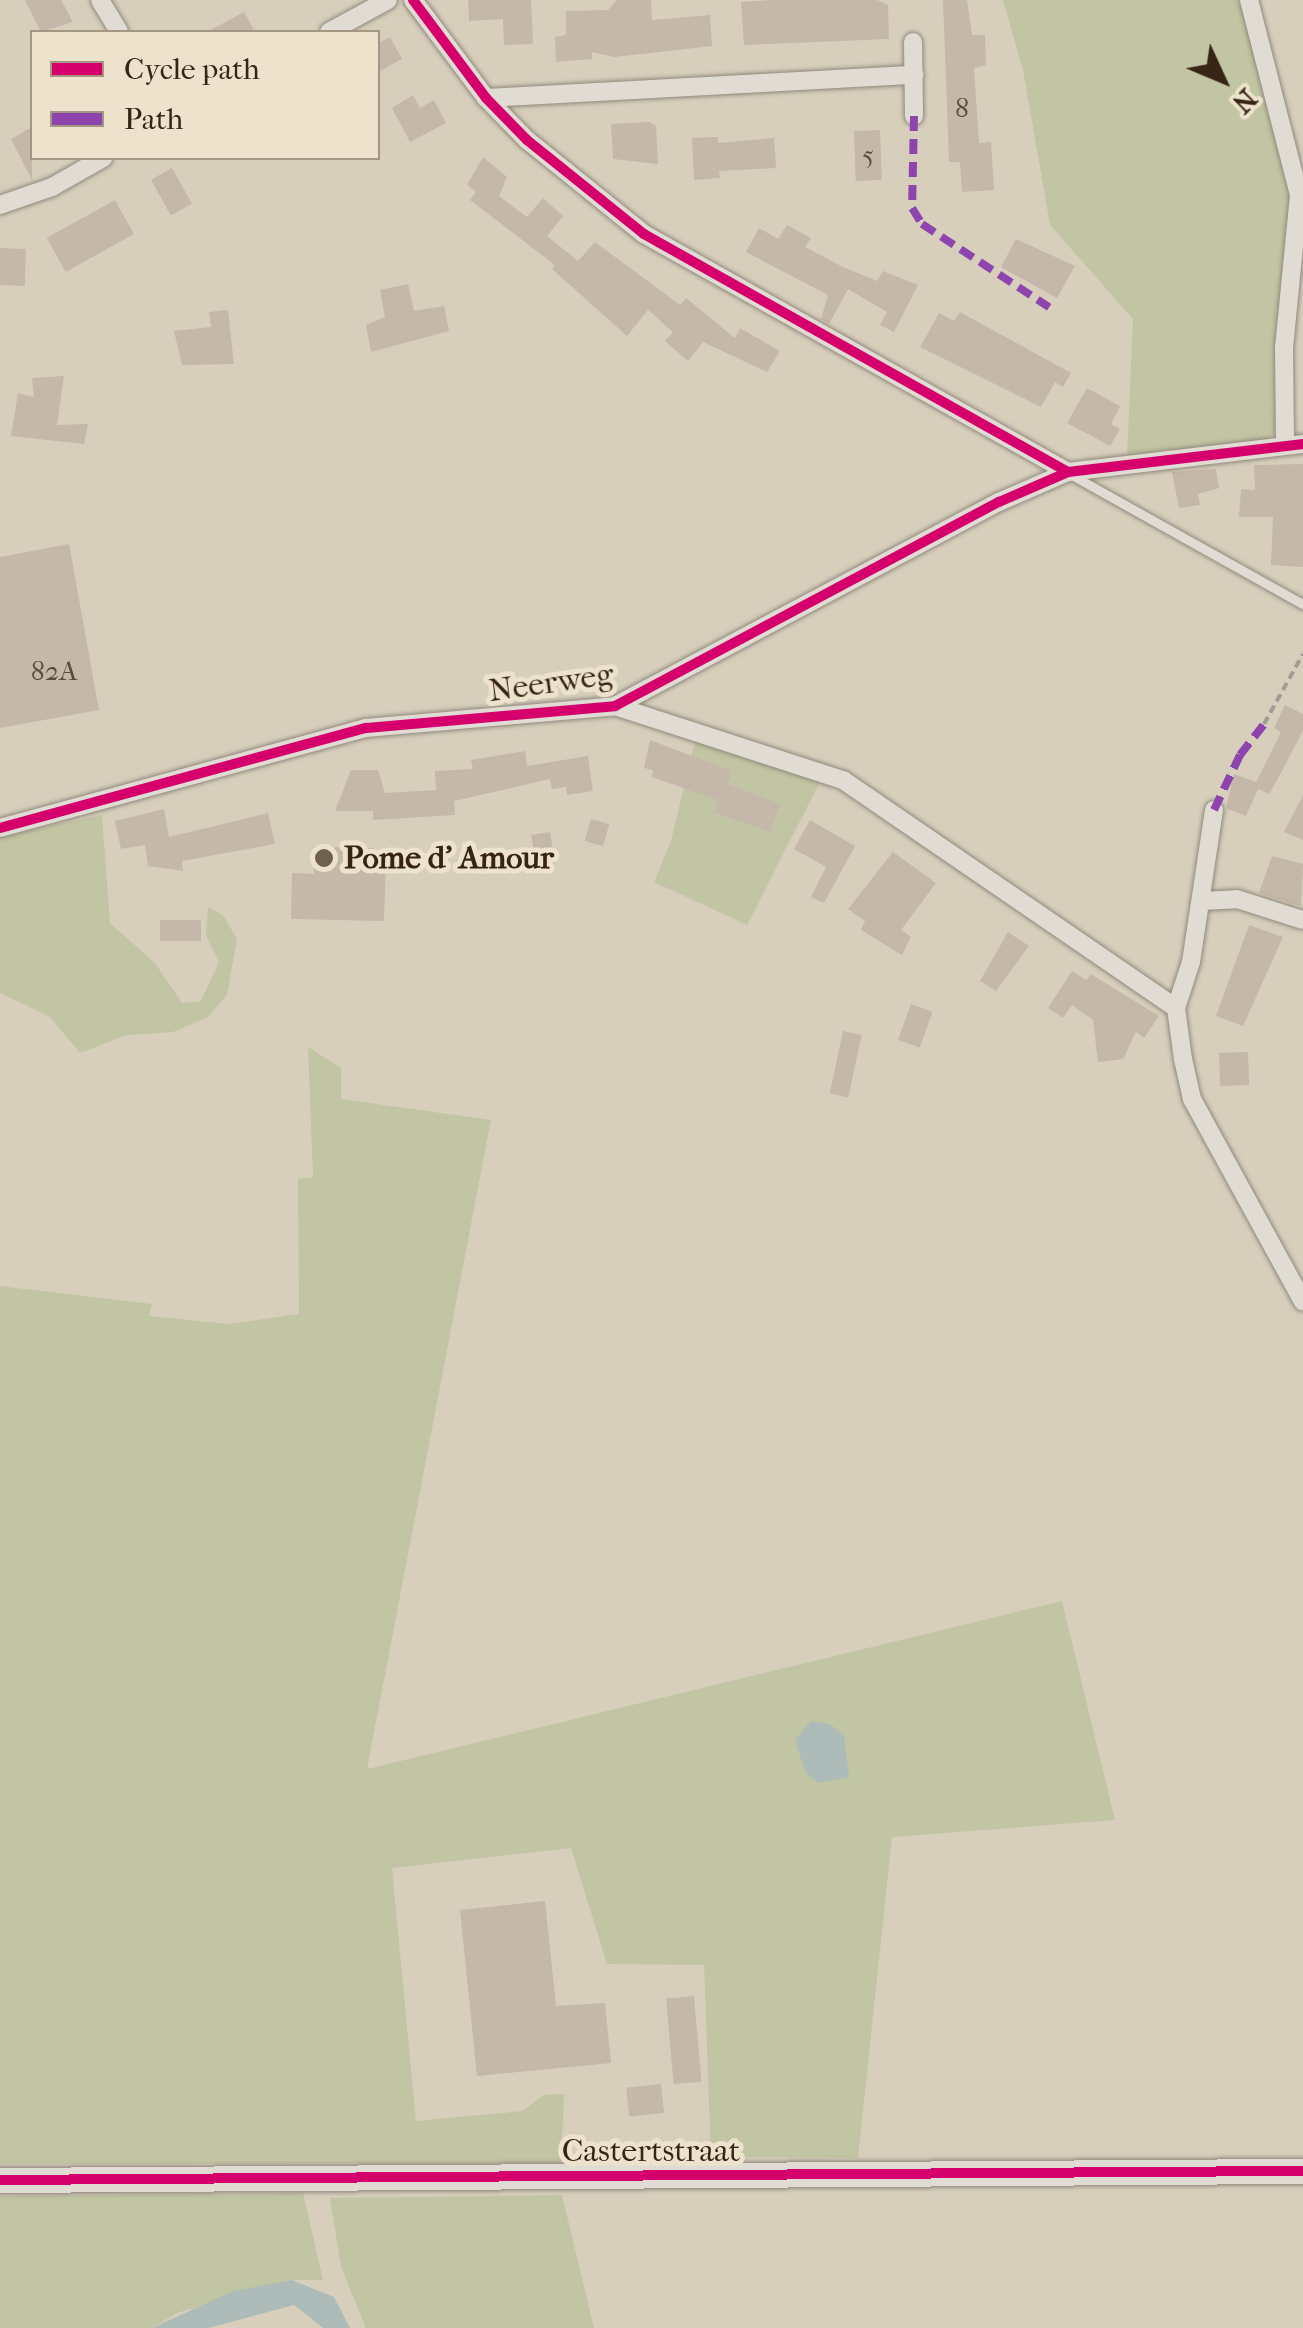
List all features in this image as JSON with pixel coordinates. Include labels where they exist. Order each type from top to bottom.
[{"type":"main road","name":"Castertstraat","points":[[0,2180],[1303,2172]]},
{"type":"street","points":[[100,0],[118,30]]},
{"type":"street","points":[[332,30],[388,0]]},
{"type":"street","points":[[413,0],[486,98],[527,140],[644,234],[1068,472]]},
{"type":"street","name":"Neerweg","points":[[615,706],[1000,502],[1068,472],[1294,444],[1284,347],[1300,195],[1249,0]]},
{"type":"street","points":[[913,42],[914,116]]},
{"type":"street","points":[[486,98],[914,75]]},
{"type":"street","points":[[0,205],[52,187],[99,160]]},
{"type":"street","name":"Neerweg","points":[[0,828],[366,728],[615,706],[790,758],[843,780],[1176,1008]]},
{"type":"street","points":[[1214,810],[1202,901],[1176,1008],[1192,1099],[1303,1302]]},
{"type":"street","points":[[1202,901],[1237,899],[1303,920]]},
{"type":"lane","points":[[1068,472],[1303,604]]},
{"type":"path","points":[[1264,724],[1303,654]]},
{"type":"green space","points":[[1003,0],[1237,0],[1243,8],[1292,187],[1275,432],[1268,439],[1127,456],[1133,319],[1050,225],[1023,70]]},
{"type":"green space","points":[[696,737],[820,782],[747,925],[654,882],[671,841]]},
{"type":"green space","points":[[102,815],[110,923],[155,963],[182,1003],[201,1001],[219,962],[206,935],[208,907],[223,915],[237,939],[227,995],[208,1017],[173,1032],[127,1035],[80,1053],[50,1017],[0,993],[0,836]]},
{"type":"green space","points":[[308,1047],[341,1068],[341,1099],[491,1120],[367,1769],[1062,1601],[1115,1820],[892,1837],[858,2158],[711,2157],[704,1965],[607,1964],[571,1848],[392,1868],[416,2121],[522,2111],[544,2095],[564,2094],[561,2163],[0,2164],[0,1286],[152,1304],[149,1316],[229,1324],[299,1314],[298,1179],[313,1177]]},
{"type":"green space","points":[[303,2193],[323,2280],[292,2280],[177,2313],[152,2328],[0,2328],[0,2196]]},
{"type":"green space","points":[[562,2195],[594,2328],[366,2328],[341,2267],[330,2198]]},
{"type":"shaded area","points":[[811,1721],[830,1724],[844,1736],[849,1777],[819,1783],[806,1774],[795,1740]]},
{"type":"shaded area","points":[[292,2280],[334,2297],[350,2328],[323,2328],[294,2305],[208,2328],[152,2328],[233,2291]]},
{"type":"building","points":[[25,0],[61,0],[73,22],[40,30]]},
{"type":"building","points":[[468,0],[531,0],[533,44],[504,45],[503,19],[469,21]]},
{"type":"building","points":[[617,0],[651,0],[652,20],[710,15],[712,46],[614,57],[592,52],[592,59],[556,62],[555,37],[566,35],[566,11],[608,10]]},
{"type":"building","points":[[877,0],[888,5],[889,39],[744,45],[741,2]]},
{"type":"building","points":[[943,0],[967,0],[972,35],[985,35],[986,65],[974,68],[979,143],[991,142],[994,190],[962,192],[960,162],[949,162]]},
{"type":"building","points":[[244,12],[254,30],[211,30]]},
{"type":"building","points":[[390,37],[402,59],[380,71],[380,42]]},
{"type":"building","points":[[413,95],[420,108],[434,100],[446,123],[410,142],[392,108]]},
{"type":"building","points":[[650,122],[656,126],[658,164],[613,159],[611,124]]},
{"type":"building","points":[[30,128],[32,180],[11,139]]},
{"type":"building","points":[[880,130],[882,180],[856,181],[854,131]]},
{"type":"building","points":[[718,137],[718,143],[774,138],[776,168],[719,171],[720,178],[694,180],[692,138]]},
{"type":"building","points":[[483,157],[507,177],[499,196],[527,217],[543,198],[563,216],[547,236],[578,261],[595,242],[680,305],[686,298],[735,338],[740,328],[780,351],[767,372],[703,342],[688,361],[665,341],[673,332],[648,310],[627,336],[552,269],[555,265],[470,200],[476,192],[467,185]]},
{"type":"building","points":[[172,168],[192,204],[171,215],[151,180]]},
{"type":"building","points":[[115,200],[134,234],[66,272],[47,238]]},
{"type":"building","points":[[787,225],[811,238],[805,247],[843,267],[877,281],[883,271],[918,285],[894,332],[880,325],[887,312],[848,289],[829,324],[821,319],[828,295],[746,252],[759,228],[778,239]]},
{"type":"building","points":[[1016,239],[1075,266],[1057,298],[1001,267]]},
{"type":"building","points":[[0,248],[26,249],[25,286],[0,285]]},
{"type":"building","points":[[408,284],[414,311],[444,306],[449,331],[371,352],[366,325],[385,317],[380,290]]},
{"type":"building","points":[[228,310],[234,364],[182,365],[174,331],[211,327],[209,312]]},
{"type":"building","points":[[960,312],[1071,373],[1063,387],[1055,382],[1041,407],[920,347],[939,313],[954,321]]},
{"type":"building","points":[[64,376],[57,425],[88,424],[84,444],[11,436],[18,393],[34,397],[32,378]]},
{"type":"building","points":[[1087,388],[1120,406],[1111,424],[1120,429],[1110,446],[1067,423]]},
{"type":"building","points":[[1303,464],[1303,567],[1271,565],[1273,517],[1239,517],[1241,489],[1255,490],[1254,465]]},
{"type":"building","points":[[1216,469],[1219,488],[1198,494],[1200,505],[1179,508],[1172,472]]},
{"type":"building","points":[[69,544],[99,710],[0,728],[0,557]]},
{"type":"building","points":[[1285,705],[1303,714],[1303,730],[1269,794],[1258,789],[1246,816],[1226,808],[1234,774],[1256,782],[1281,732],[1274,728]]},
{"type":"building","points":[[650,740],[732,771],[727,784],[780,804],[770,832],[714,812],[718,800],[652,777],[653,770],[644,768]]},
{"type":"building","points":[[525,751],[527,766],[588,756],[593,791],[567,795],[566,787],[552,789],[550,779],[454,801],[455,815],[373,820],[373,811],[335,811],[351,770],[378,770],[385,793],[436,790],[435,771],[473,769],[471,760]]},
{"type":"building","points":[[1303,795],[1303,840],[1284,832]]},
{"type":"building","points":[[164,809],[169,837],[268,813],[275,844],[182,861],[183,871],[148,866],[145,845],[121,849],[115,821]]},
{"type":"building","points":[[591,819],[609,824],[603,846],[585,841]]},
{"type":"building","points":[[810,820],[855,846],[824,903],[811,897],[826,867],[794,849]]},
{"type":"building","points":[[550,832],[555,864],[536,867],[531,835]]},
{"type":"building","points":[[314,847],[374,848],[373,861],[386,860],[384,921],[291,919],[292,873],[314,874]]},
{"type":"building","points":[[893,852],[936,883],[901,930],[911,937],[902,955],[861,930],[865,921],[848,909]]},
{"type":"building","points":[[1272,856],[1303,864],[1301,906],[1259,893]]},
{"type":"building","points":[[160,920],[201,920],[201,941],[160,941]]},
{"type":"building","points":[[1249,925],[1283,937],[1243,1026],[1216,1016]]},
{"type":"building","points":[[1008,932],[1029,946],[996,991],[980,981]]},
{"type":"building","points":[[1072,971],[1086,980],[1091,974],[1159,1016],[1144,1038],[1136,1032],[1123,1059],[1098,1062],[1093,1020],[1072,1005],[1063,1018],[1048,1008]]},
{"type":"building","points":[[911,1004],[933,1012],[920,1048],[898,1040]]},
{"type":"building","points":[[843,1031],[862,1035],[848,1098],[830,1094]]},
{"type":"building","points":[[1248,1052],[1249,1085],[1220,1086],[1219,1053]]},
{"type":"building","points":[[545,1901],[556,2006],[605,2003],[611,2063],[477,2076],[460,1910]]},
{"type":"building","points":[[694,1996],[701,2082],[674,2084],[666,1998]]},
{"type":"building","points":[[661,2084],[664,2113],[629,2116],[626,2088]]},
{"type":"marked path","points":[[914,116],[912,208],[922,224],[1049,307]]},
{"type":"marked path","points":[[1214,810],[1240,755],[1264,724]]},
{"type":"cycle path","points":[[413,0],[486,98],[527,140],[644,234],[1068,472]]},
{"type":"cycle path","points":[[0,828],[366,728],[615,706],[999,502],[1068,472],[1303,444]]},
{"type":"cycle path","points":[[0,2180],[1303,2171]]},
{"type":"place","name":"Pome d' Amour","points":[[324,858]]}]
